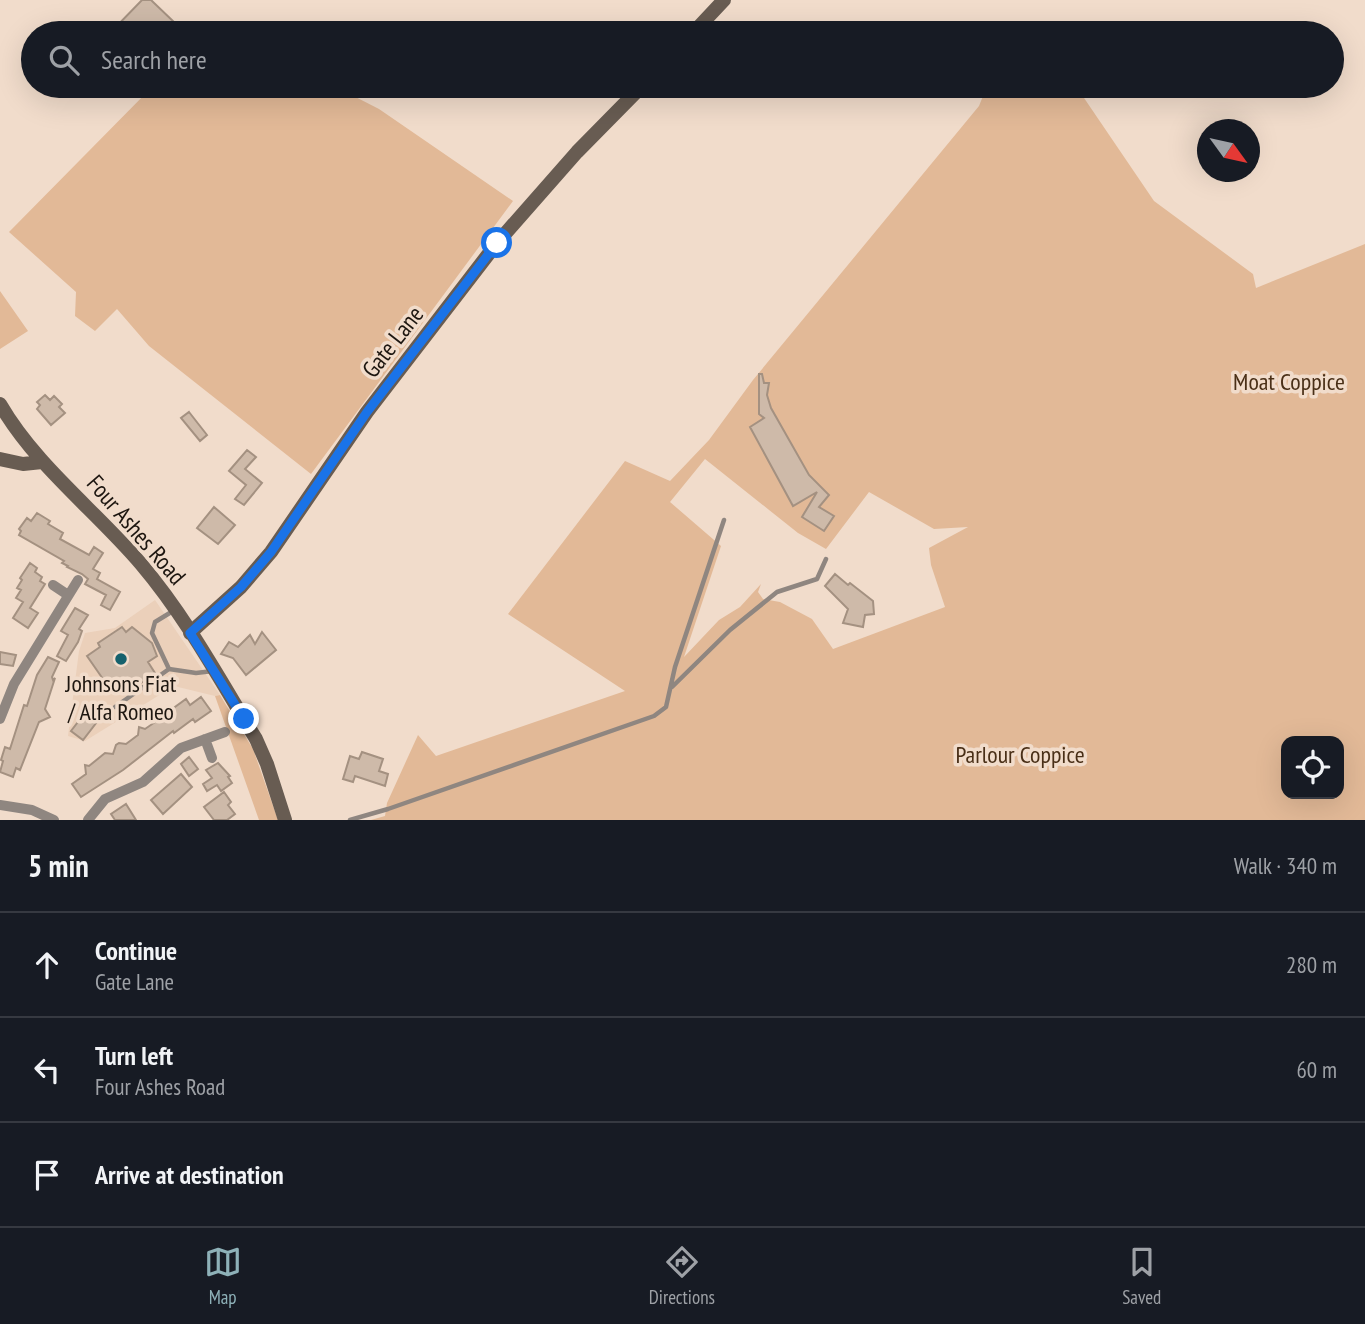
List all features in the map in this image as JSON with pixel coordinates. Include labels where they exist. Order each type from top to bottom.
[{"type":"street","points":[[704,21],[724,0]]},
{"type":"street","name":"Gate Lane","points":[[190,633],[241,587],[271,552],[367,412],[497,243],[630,98]]},
{"type":"street","name":"Four Ashes Road","points":[[0,404],[16,431],[42,462],[122,542],[144,568],[190,633],[256,739],[285,820]]},
{"type":"street","points":[[0,459],[23,464],[42,462]]},
{"type":"street","points":[[0,719],[14,684],[78,580]]},
{"type":"street","points":[[53,585],[68,595]]},
{"type":"street","points":[[88,820],[105,799],[143,782],[181,748],[225,732]]},
{"type":"street","points":[[205,739],[212,758]]},
{"type":"street","points":[[0,804],[32,810],[54,820]]},
{"type":"lane","points":[[350,820],[654,716],[666,707],[675,667],[724,520]]},
{"type":"lane","points":[[672,688],[730,630],[777,592],[817,579],[826,559]]},
{"type":"lane","points":[[169,669],[152,634],[155,622],[174,610]]},
{"type":"lane","points":[[116,707],[169,669],[196,673],[214,671]]},
{"type":"shaded area","points":[[155,600],[220,695],[174,686],[85,741],[68,736],[79,651],[85,633],[115,628]]},
{"type":"green space","points":[[141,98],[357,98],[379,109],[513,201],[311,474],[149,346],[117,309],[95,331],[75,316],[76,292],[9,232]]},
{"type":"green space","points":[[982,98],[1084,98],[1154,201],[1253,274],[1256,288],[1365,244],[1365,820],[371,820],[385,816],[387,803],[418,735],[436,756],[625,691],[508,614],[625,461],[670,481],[709,440],[753,380],[979,106]],"holes":[[[705,459],[798,533],[826,549],[869,492],[934,529],[968,527],[929,548],[931,565],[945,607],[833,649],[812,619],[780,602],[763,599],[758,592],[761,584],[740,607],[719,620],[684,657],[721,546],[670,502]]]},
{"type":"green space","points":[[0,291],[28,331],[0,349]]},
{"type":"green space","points":[[220,695],[253,749],[278,820],[259,820],[215,696]]},
{"type":"building","points":[[142,0],[151,0],[173,21],[122,21]]},
{"type":"building","points":[[759,374],[762,374],[764,383],[769,383],[767,395],[771,408],[809,475],[829,495],[819,507],[834,516],[824,531],[802,517],[817,492],[793,506],[750,427],[764,418],[759,414]]},
{"type":"building","points":[[45,395],[50,400],[54,396],[62,404],[59,407],[65,413],[51,425],[37,409],[40,405],[37,402]]},
{"type":"building","points":[[189,412],[207,435],[200,441],[181,418]]},
{"type":"building","points":[[247,450],[256,457],[245,469],[262,483],[244,505],[235,499],[246,485],[229,471]]},
{"type":"building","points":[[214,507],[235,525],[218,544],[197,528]]},
{"type":"building","points":[[37,513],[63,533],[60,539],[89,555],[94,547],[103,553],[93,569],[100,573],[97,579],[120,592],[110,610],[101,605],[106,595],[85,584],[88,579],[82,574],[19,535],[19,529],[27,518],[31,521]]},
{"type":"building","points":[[30,563],[37,568],[35,572],[42,577],[40,581],[45,584],[30,608],[38,613],[28,628],[13,618],[23,602],[16,598],[21,590],[17,588],[22,580],[20,578]]},
{"type":"building","points":[[835,574],[873,601],[874,614],[865,615],[863,627],[843,623],[848,609],[825,586]]},
{"type":"building","points":[[75,608],[88,615],[79,629],[82,631],[78,642],[66,661],[57,656],[68,635],[61,631]]},
{"type":"building","name":"Johnsons Fiat / Alfa Romeo","points":[[122,627],[126,632],[132,627],[152,643],[157,656],[148,662],[155,673],[131,690],[126,683],[112,692],[87,656],[100,647],[98,643]]},
{"type":"building","points":[[262,632],[276,650],[246,675],[233,658],[221,654],[229,642],[238,647],[250,635],[255,644]]},
{"type":"building","points":[[0,652],[16,655],[13,666],[0,664]]},
{"type":"building","points":[[48,657],[59,662],[52,677],[53,680],[55,678],[45,709],[50,717],[39,722],[20,770],[16,768],[13,777],[0,772],[1,760],[5,747],[10,749],[24,705],[27,706],[37,675]]},
{"type":"building","points":[[201,697],[211,711],[195,722],[193,719],[174,733],[173,731],[123,770],[81,797],[72,784],[86,774],[85,765],[89,766],[105,753],[113,754],[116,745],[126,744],[138,735],[139,727],[145,729],[161,718],[162,711],[168,712],[186,699],[190,705]]},
{"type":"building","points":[[88,709],[100,718],[83,740],[71,731]]},
{"type":"building","points":[[362,752],[383,759],[379,771],[388,774],[385,786],[355,776],[353,782],[343,779],[350,756],[359,759]]},
{"type":"building","points":[[189,757],[198,769],[189,776],[181,764]]},
{"type":"building","points":[[218,763],[230,776],[228,777],[232,783],[221,791],[217,785],[207,791],[203,784],[212,778],[206,770]]},
{"type":"building","points":[[181,774],[192,787],[163,814],[151,800]]},
{"type":"building","points":[[224,792],[231,802],[228,805],[235,814],[227,820],[214,820],[204,807]]},
{"type":"building","points":[[126,804],[136,820],[115,820],[111,814]]},
{"type":"place","name":"Johnsons Fiat / Alfa Romeo","points":[[121,659]]},
{"type":"route","points":[[244,719],[190,633],[241,587],[271,552],[367,412],[497,243]]},
{"type":"park label","name":"Moat Coppice","points":[[1289,382]]},
{"type":"park label","name":"Parlour Coppice","points":[[1020,755]]}]
